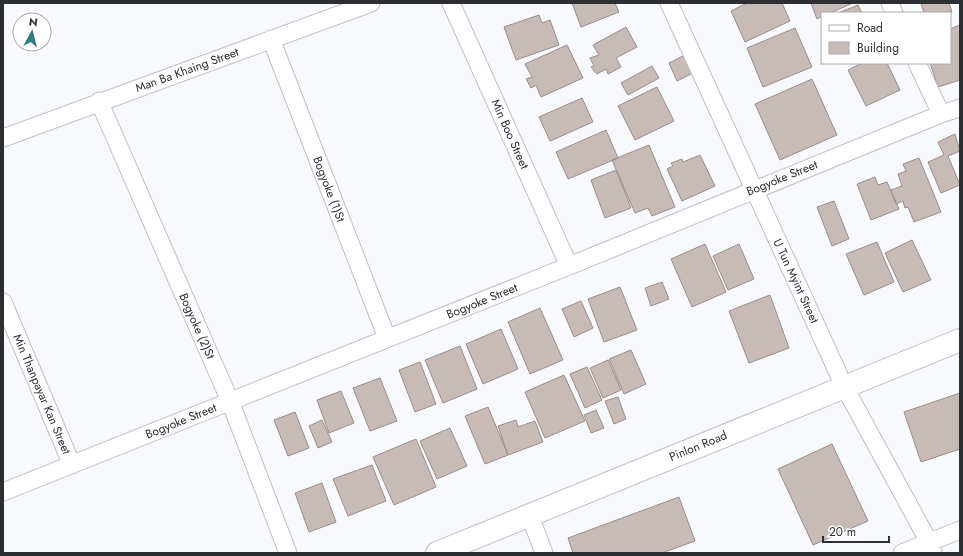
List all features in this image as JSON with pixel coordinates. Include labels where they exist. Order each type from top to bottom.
[{"type":"main road","name":"Pinlon Road","points":[[437,553],[960,340]]},
{"type":"street","name":"Man Ba Khaing Street","points":[[3,138],[99,101],[371,3]]},
{"type":"street","name":"Min Boo Street","points":[[451,3],[569,266]]},
{"type":"street","name":"U Tun Myint Street","points":[[669,3],[844,386],[931,547]]},
{"type":"street","name":"Bogyoke (1)St","points":[[271,39],[387,338]]},
{"type":"street","points":[[917,64],[941,114]]},
{"type":"street","name":"Bogyoke (2)St","points":[[99,101],[230,401],[288,553]]},
{"type":"street","name":"Bogyoke Street","points":[[3,492],[569,266],[754,189],[941,114],[960,108]]},
{"type":"street","name":"Min Thanpayar Kan Street","points":[[3,302],[72,465]]},
{"type":"street","points":[[530,516],[544,553]]},
{"type":"street","points":[[902,553],[931,547],[960,530]]},
{"type":"building","points":[[572,3],[615,3],[619,12],[581,27]]},
{"type":"building","points":[[747,3],[782,3],[790,21],[745,42],[731,11]]},
{"type":"building","points":[[811,3],[853,3],[832,12],[821,12],[821,17],[817,19]]},
{"type":"building","points":[[921,3],[949,3],[952,12],[951,12],[924,12]]},
{"type":"building","points":[[858,5],[862,12],[840,12]]},
{"type":"building","points":[[539,15],[542,23],[550,20],[559,45],[516,60],[504,27]]},
{"type":"building","points":[[960,25],[960,80],[938,87],[930,64],[951,64],[951,29]]},
{"type":"building","points":[[626,27],[637,47],[616,58],[621,67],[608,74],[606,69],[597,74],[591,67],[594,66],[590,58],[599,55],[593,45]]},
{"type":"building","points":[[795,28],[812,67],[763,87],[747,48]]},
{"type":"building","points":[[567,45],[583,78],[541,97],[536,85],[531,88],[526,79],[532,77],[525,64]]},
{"type":"building","points":[[687,54],[695,72],[677,81],[669,63]]},
{"type":"building","points":[[860,64],[887,64],[900,90],[866,106],[848,70]]},
{"type":"building","points":[[652,66],[659,78],[628,95],[621,83]]},
{"type":"building","points":[[812,79],[837,135],[780,160],[755,104]]},
{"type":"building","points":[[657,87],[674,121],[635,140],[618,106]]},
{"type":"building","points":[[582,98],[593,122],[550,141],[539,117]]},
{"type":"building","points":[[606,130],[618,158],[568,179],[556,152]]},
{"type":"building","points":[[955,134],[960,151],[948,156],[960,185],[941,193],[928,162],[944,155],[938,142]]},
{"type":"building","points":[[649,145],[675,207],[652,216],[648,208],[635,213],[612,160]]},
{"type":"building","points":[[700,155],[715,186],[682,201],[667,169],[673,166],[671,163],[682,159],[683,162]]},
{"type":"building","points":[[919,158],[941,212],[914,222],[908,207],[905,208],[903,201],[896,204],[891,190],[902,186],[898,174],[906,171],[903,164]]},
{"type":"building","points":[[616,170],[631,208],[605,218],[591,180]]},
{"type":"building","points":[[875,177],[878,185],[887,182],[899,209],[871,220],[857,184]]},
{"type":"building","points":[[834,201],[849,239],[832,246],[817,207]]},
{"type":"building","points":[[912,240],[931,280],[903,292],[885,253]]},
{"type":"building","points":[[877,242],[894,282],[864,295],[846,254]]},
{"type":"building","points":[[705,244],[726,292],[692,307],[671,259]]},
{"type":"building","points":[[739,244],[754,279],[728,290],[713,256]]},
{"type":"building","points":[[662,282],[669,299],[651,306],[645,288]]},
{"type":"building","points":[[620,287],[637,330],[604,342],[588,299]]},
{"type":"building","points":[[770,295],[789,348],[749,363],[729,311]]},
{"type":"building","points":[[581,301],[593,328],[574,337],[562,309]]},
{"type":"building","points":[[540,308],[563,360],[530,374],[508,322]]},
{"type":"building","points":[[501,329],[518,369],[483,384],[466,344]]},
{"type":"building","points":[[460,346],[477,389],[443,403],[425,360]]},
{"type":"building","points":[[631,350],[646,384],[624,394],[609,359]]},
{"type":"building","points":[[608,360],[621,390],[603,398],[590,368]]},
{"type":"building","points":[[420,362],[436,404],[415,412],[399,370]]},
{"type":"building","points":[[587,367],[602,400],[585,408],[570,374]]},
{"type":"building","points":[[564,375],[585,421],[545,438],[525,392]]},
{"type":"building","points":[[380,378],[397,421],[370,431],[353,388]]},
{"type":"building","points":[[341,391],[354,423],[329,433],[317,400]]},
{"type":"building","points":[[960,393],[960,449],[921,462],[904,412]]},
{"type":"building","points":[[618,397],[626,419],[614,424],[605,401]]},
{"type":"building","points":[[488,407],[508,455],[485,464],[465,416]]},
{"type":"building","points":[[596,410],[604,428],[591,433],[584,415]]},
{"type":"building","points":[[295,412],[309,448],[288,456],[274,420]]},
{"type":"building","points":[[322,420],[332,442],[318,448],[309,426]]},
{"type":"building","points":[[516,420],[518,427],[535,421],[543,442],[508,455],[498,426]]},
{"type":"building","points":[[450,428],[467,466],[437,479],[420,441]]},
{"type":"building","points":[[416,439],[436,487],[394,505],[373,457]]},
{"type":"building","points":[[832,444],[868,521],[813,545],[778,469]]},
{"type":"building","points":[[372,465],[386,501],[348,516],[333,479]]},
{"type":"building","points":[[322,483],[336,522],[309,532],[295,493]]},
{"type":"building","points":[[679,497],[695,541],[662,553],[573,553],[568,538]]}]
